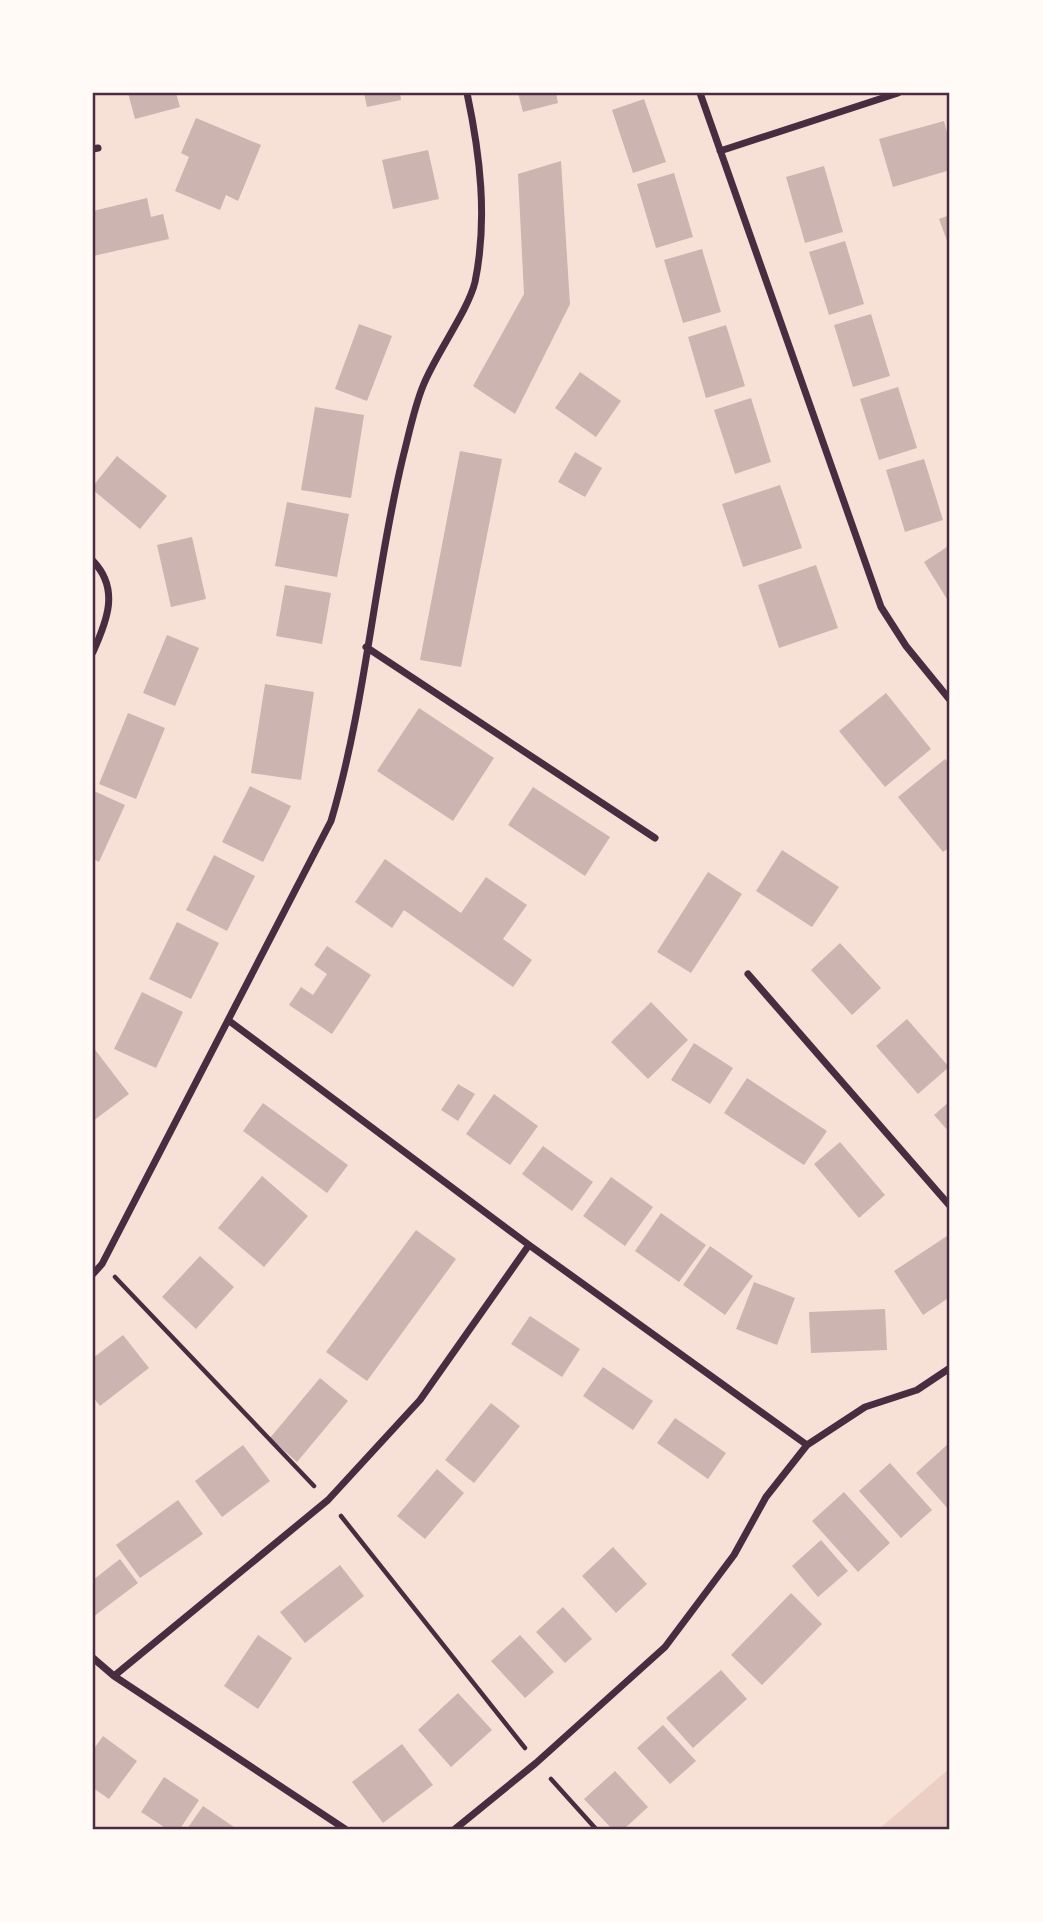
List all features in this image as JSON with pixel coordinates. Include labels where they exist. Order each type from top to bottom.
[{"type":"street","points":[[93,1274],[102,1264],[331,821],[344,777],[403,459],[423,386],[475,284],[482,209],[478,143],[467,93]]},
{"type":"street","points":[[700,93],[881,607],[906,646],[950,700]]},
{"type":"street","points":[[720,151],[898,93]]},
{"type":"street","points":[[93,561],[109,588],[110,606],[106,624],[93,652]]},
{"type":"street","points":[[366,647],[655,838]]},
{"type":"street","points":[[748,974],[950,1206]]},
{"type":"street","points":[[228,1020],[529,1245],[807,1445]]},
{"type":"street","points":[[114,1676],[328,1500],[356,1472],[420,1400],[529,1245]]},
{"type":"street","points":[[455,1829],[536,1763],[665,1647],[734,1555],[766,1497],[807,1445],[865,1407],[917,1390],[950,1368]]},
{"type":"street","points":[[93,1658],[114,1676],[345,1829]]},
{"type":"path","points":[[536,1763],[596,1829]]},
{"type":"shaded area","points":[[950,1768],[950,1829],[879,1829]]},
{"type":"building","points":[[128,93],[176,93],[180,107],[135,119]]},
{"type":"building","points":[[364,93],[400,93],[401,100],[367,107]]},
{"type":"building","points":[[518,93],[556,93],[558,103],[523,112]]},
{"type":"building","points":[[644,99],[666,162],[633,173],[612,110]]},
{"type":"building","points":[[196,118],[261,145],[238,201],[226,195],[220,210],[175,191],[189,157],[181,153]]},
{"type":"building","points":[[944,121],[950,144],[950,170],[893,187],[879,139]]},
{"type":"building","points":[[428,150],[439,199],[393,209],[382,160]]},
{"type":"building","points":[[561,161],[570,304],[515,414],[473,386],[524,294],[518,174]]},
{"type":"building","points":[[824,166],[843,232],[805,243],[786,177]]},
{"type":"building","points":[[674,173],[693,237],[656,248],[637,184]]},
{"type":"building","points":[[147,198],[151,217],[163,214],[169,239],[93,256],[93,211]]},
{"type":"building","points":[[950,215],[950,249],[939,219]]},
{"type":"building","points":[[845,241],[864,304],[829,315],[809,252]]},
{"type":"building","points":[[702,249],[721,312],[683,323],[664,260]]},
{"type":"building","points":[[871,314],[890,376],[853,387],[834,325]]},
{"type":"building","points":[[359,324],[392,336],[367,401],[335,389]]},
{"type":"building","points":[[726,325],[745,386],[706,398],[688,337]]},
{"type":"building","points":[[580,372],[621,401],[596,437],[555,408]]},
{"type":"building","points":[[898,387],[917,448],[879,460],[860,399]]},
{"type":"building","points":[[751,398],[771,462],[735,474],[714,410]]},
{"type":"building","points":[[315,407],[364,415],[351,498],[301,490]]},
{"type":"building","points":[[460,451],[502,459],[461,667],[420,660]]},
{"type":"building","points":[[575,452],[602,468],[585,497],[558,482]]},
{"type":"building","points":[[117,456],[167,496],[140,529],[93,490],[93,486]]},
{"type":"building","points":[[924,459],[943,520],[905,532],[886,470]]},
{"type":"building","points":[[780,485],[802,548],[743,567],[722,504]]},
{"type":"building","points":[[287,502],[349,514],[337,577],[275,566]]},
{"type":"building","points":[[192,537],[206,599],[171,607],[157,545]]},
{"type":"building","points":[[950,545],[950,604],[924,562]]},
{"type":"building","points":[[816,565],[838,628],[779,648],[758,585]]},
{"type":"building","points":[[285,585],[331,593],[322,644],[276,636]]},
{"type":"building","points":[[167,635],[199,648],[175,706],[143,693]]},
{"type":"building","points":[[265,684],[314,692],[301,780],[251,773]]},
{"type":"building","points":[[886,693],[931,749],[885,787],[839,731]]},
{"type":"building","points":[[419,708],[494,758],[453,821],[377,771]]},
{"type":"building","points":[[128,713],[165,728],[136,799],[99,784]]},
{"type":"building","points":[[945,759],[950,765],[950,847],[943,852],[898,797]]},
{"type":"building","points":[[250,786],[291,806],[263,862],[222,842]]},
{"type":"building","points":[[533,787],[610,837],[585,876],[508,825]]},
{"type":"building","points":[[94,791],[125,805],[99,862],[93,859]]},
{"type":"building","points":[[782,850],[839,887],[812,927],[756,891]]},
{"type":"building","points":[[214,855],[255,876],[227,931],[186,910]]},
{"type":"building","points":[[385,859],[461,913],[486,877],[527,905],[503,939],[532,960],[513,987],[404,910],[392,928],[355,902]]},
{"type":"building","points":[[708,872],[742,894],[691,973],[657,952]]},
{"type":"building","points":[[177,922],[219,943],[191,999],[149,979]]},
{"type":"building","points":[[840,943],[881,988],[852,1015],[811,970]]},
{"type":"building","points":[[327,946],[371,975],[332,1034],[289,1005],[301,987],[313,995],[327,974],[314,965]]},
{"type":"building","points":[[142,992],[183,1012],[156,1068],[114,1049]]},
{"type":"building","points":[[651,1002],[688,1040],[648,1079],[611,1042]]},
{"type":"building","points":[[907,1019],[949,1067],[918,1094],[876,1046]]},
{"type":"building","points":[[694,1043],[733,1068],[710,1104],[671,1080]]},
{"type":"building","points":[[93,1047],[129,1094],[93,1121]]},
{"type":"building","points":[[747,1078],[827,1131],[804,1165],[724,1113]]},
{"type":"building","points":[[458,1084],[475,1094],[458,1121],[441,1110]]},
{"type":"building","points":[[494,1094],[538,1126],[510,1165],[466,1134]]},
{"type":"building","points":[[950,1101],[950,1133],[934,1115]]},
{"type":"building","points":[[263,1103],[348,1165],[327,1193],[243,1131]]},
{"type":"building","points":[[840,1142],[885,1195],[859,1218],[814,1164]]},
{"type":"building","points":[[543,1146],[593,1182],[572,1211],[522,1174]]},
{"type":"building","points":[[262,1176],[308,1216],[264,1267],[218,1228]]},
{"type":"building","points":[[611,1177],[653,1207],[625,1246],[583,1216]]},
{"type":"building","points":[[661,1213],[706,1245],[679,1282],[635,1251]]},
{"type":"building","points":[[416,1230],[456,1259],[367,1381],[326,1352]]},
{"type":"building","points":[[950,1234],[950,1297],[923,1315],[894,1271]]},
{"type":"building","points":[[710,1246],[753,1276],[725,1315],[683,1285]]},
{"type":"building","points":[[200,1256],[234,1287],[196,1329],[162,1297]]},
{"type":"building","points":[[754,1282],[795,1298],[777,1345],[736,1329]]},
{"type":"building","points":[[885,1309],[887,1350],[811,1353],[809,1312]]},
{"type":"building","points":[[530,1316],[580,1349],[562,1377],[511,1344]]},
{"type":"building","points":[[123,1335],[149,1368],[100,1406],[93,1397],[93,1358]]},
{"type":"building","points":[[603,1367],[653,1401],[633,1430],[583,1396]]},
{"type":"building","points":[[320,1378],[348,1401],[297,1462],[270,1438]]},
{"type":"building","points":[[491,1403],[520,1426],[474,1483],[445,1460]]},
{"type":"building","points":[[675,1418],[726,1453],[708,1479],[657,1443]]},
{"type":"building","points":[[948,1444],[950,1447],[950,1511],[916,1473]]},
{"type":"building","points":[[243,1445],[270,1481],[222,1517],[195,1481]]},
{"type":"building","points":[[890,1463],[932,1510],[901,1538],[859,1491]]},
{"type":"building","points":[[437,1469],[464,1493],[425,1539],[397,1516]]},
{"type":"building","points":[[844,1492],[890,1543],[858,1572],[812,1521]]},
{"type":"building","points":[[178,1500],[203,1534],[140,1578],[116,1545]]},
{"type":"building","points":[[821,1540],[848,1571],[818,1597],[792,1566]]},
{"type":"building","points":[[613,1547],[647,1584],[616,1613],[582,1576]]},
{"type":"building","points":[[120,1559],[138,1583],[93,1617],[93,1580]]},
{"type":"building","points":[[340,1565],[364,1596],[305,1643],[280,1612]]},
{"type":"building","points":[[791,1593],[822,1624],[762,1685],[731,1655]]},
{"type":"building","points":[[563,1607],[592,1639],[565,1663],[536,1632]]},
{"type":"building","points":[[258,1635],[292,1658],[258,1709],[224,1686]]},
{"type":"building","points":[[520,1635],[554,1672],[525,1698],[491,1661]]},
{"type":"building","points":[[721,1670],[747,1699],[693,1748],[666,1718]]},
{"type":"building","points":[[458,1693],[492,1730],[451,1767],[418,1730]]},
{"type":"building","points":[[663,1725],[696,1761],[670,1784],[637,1748]]},
{"type":"building","points":[[103,1736],[137,1761],[109,1799],[93,1788],[93,1750]]},
{"type":"building","points":[[402,1744],[433,1785],[383,1823],[352,1782]]},
{"type":"building","points":[[615,1771],[648,1807],[624,1829],[612,1829],[584,1799]]},
{"type":"building","points":[[164,1777],[199,1800],[180,1829],[167,1829],[141,1812]]},
{"type":"building","points":[[203,1806],[237,1829],[187,1829]]}]
